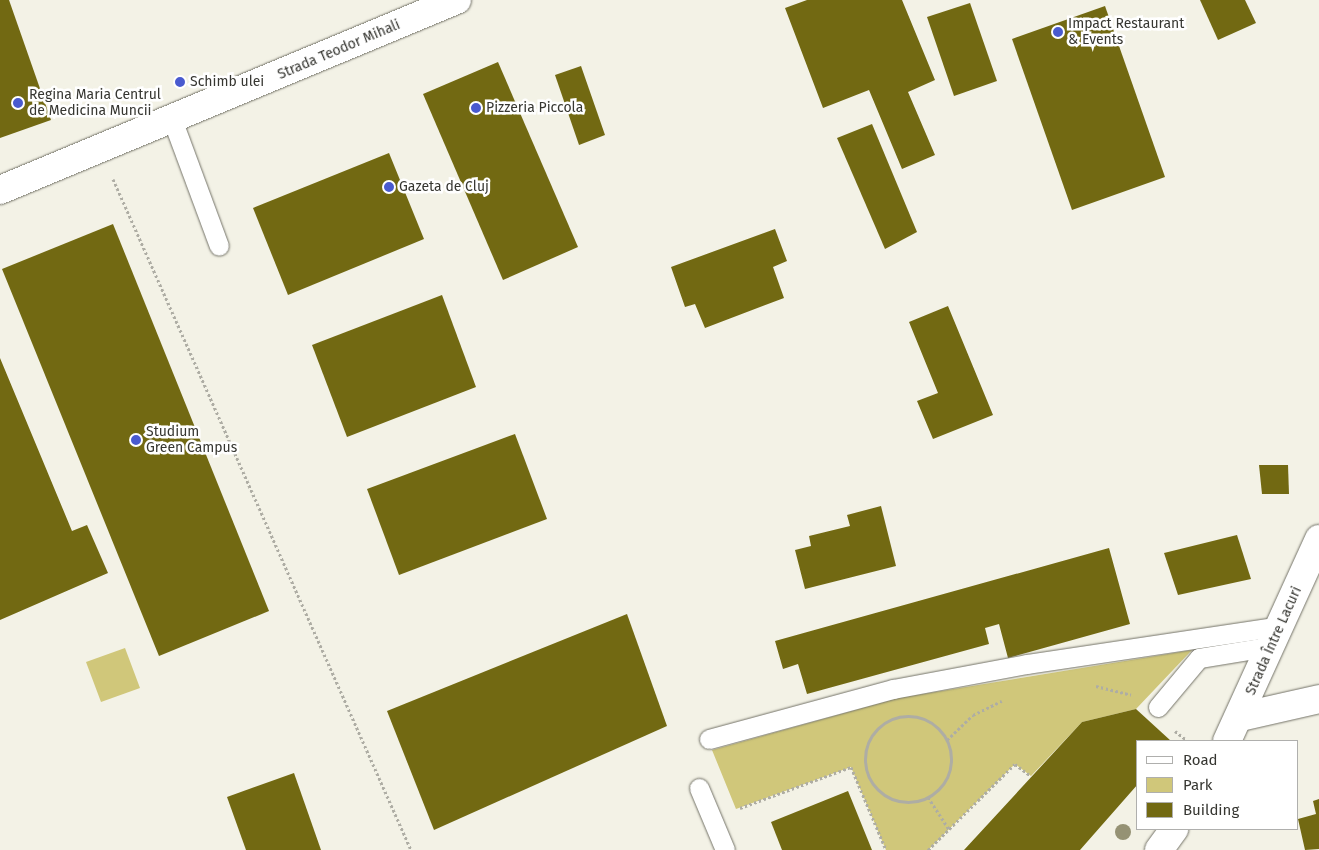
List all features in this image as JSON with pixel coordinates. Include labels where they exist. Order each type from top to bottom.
[{"type":"main road","name":"Strada Teodor Mihali","points":[[0,190],[454,0]]},
{"type":"main road","name":"Strada Între Lacuri","points":[[1228,740],[1240,717],[1319,540]]},
{"type":"main road","points":[[1240,717],[1319,700]]},
{"type":"main road","points":[[1160,850],[1173,830]]},
{"type":"lane","points":[[172,119],[219,246]]},
{"type":"lane","points":[[1158,707],[1199,658],[1277,636]]},
{"type":"lane","points":[[709,739],[893,689],[1027,664],[1277,636]]},
{"type":"lane","points":[[699,788],[726,850]]},
{"type":"path","points":[[109,170],[411,850]]},
{"type":"path","points":[[1089,685],[1128,692],[1135,698]]},
{"type":"path","points":[[947,740],[974,715],[1009,697]]},
{"type":"path","points":[[901,716],[928,720],[947,740],[951,767],[946,781],[928,797],[908,803],[880,793],[870,782],[865,767],[869,740],[888,720],[901,716]]},
{"type":"path","points":[[1173,729],[1187,740]]},
{"type":"path","points":[[928,850],[1015,764],[1031,776]]},
{"type":"path","points":[[712,818],[852,767],[886,850]]},
{"type":"path","points":[[928,797],[949,829]]},
{"type":"green space","points":[[125,648],[140,688],[101,702],[86,662]]},
{"type":"green space","points":[[1192,650],[1136,709],[1082,722],[1031,776],[1015,764],[928,850],[886,850],[851,767],[736,809],[712,750],[898,698]]},
{"type":"building","points":[[0,0],[9,0],[51,120],[0,138]]},
{"type":"building","points":[[807,0],[902,0],[935,80],[908,92],[935,155],[902,169],[869,90],[823,108],[785,8]]},
{"type":"building","points":[[1200,0],[1245,0],[1256,23],[1218,40]]},
{"type":"building","points":[[970,3],[997,81],[954,96],[927,17]]},
{"type":"building","points":[[1105,6],[1165,177],[1072,210],[1012,39]]},
{"type":"building","points":[[498,62],[578,247],[503,280],[423,94]]},
{"type":"building","points":[[581,66],[605,135],[579,145],[555,75]]},
{"type":"building","points":[[872,124],[917,232],[885,249],[837,138]]},
{"type":"building","points":[[389,153],[424,239],[288,295],[253,208]]},
{"type":"building","name":"Studium Green Campus","points":[[113,224],[269,611],[159,656],[2,269]]},
{"type":"building","points":[[775,229],[787,261],[773,267],[784,298],[705,328],[695,304],[685,307],[671,267]]},
{"type":"building","points":[[442,295],[476,387],[347,437],[312,345]]},
{"type":"building","points":[[948,306],[993,415],[933,439],[917,401],[938,393],[909,322]]},
{"type":"building","points":[[0,358],[72,531],[87,525],[108,573],[0,620]]},
{"type":"building","points":[[515,434],[547,519],[399,575],[367,489]]},
{"type":"building","points":[[1259,465],[1288,465],[1289,494],[1262,494]]},
{"type":"building","points":[[881,506],[896,566],[805,589],[795,550],[811,546],[809,536],[850,526],[847,515]]},
{"type":"building","points":[[1237,535],[1251,579],[1178,595],[1164,553]]},
{"type":"building","points":[[1109,548],[1130,624],[1008,658],[999,624],[985,628],[989,644],[807,694],[798,664],[783,669],[775,641]]},
{"type":"building","points":[[627,614],[667,726],[434,830],[387,711]]},
{"type":"building","points":[[1136,709],[1170,740],[1136,740],[1136,786],[1080,850],[964,850],[1082,722]]},
{"type":"building","points":[[294,773],[321,850],[246,850],[227,797]]},
{"type":"building","points":[[848,791],[872,850],[782,850],[771,822]]},
{"type":"building","points":[[1319,799],[1319,849],[1305,850],[1299,819],[1316,814],[1313,801]]},
{"type":"place","name":"Impact Restaurant & Events","points":[[1058,32]]},
{"type":"place","name":"Schimb ulei","points":[[180,82]]},
{"type":"place","name":"Regina Maria Centrul de Medicina Muncii","points":[[18,103]]},
{"type":"place","name":"Pizzeria Piccola","points":[[476,108]]},
{"type":"place","name":"Gazeta de Cluj","points":[[389,187]]},
{"type":"place","name":"Studium Green Campus","points":[[136,440]]}]
